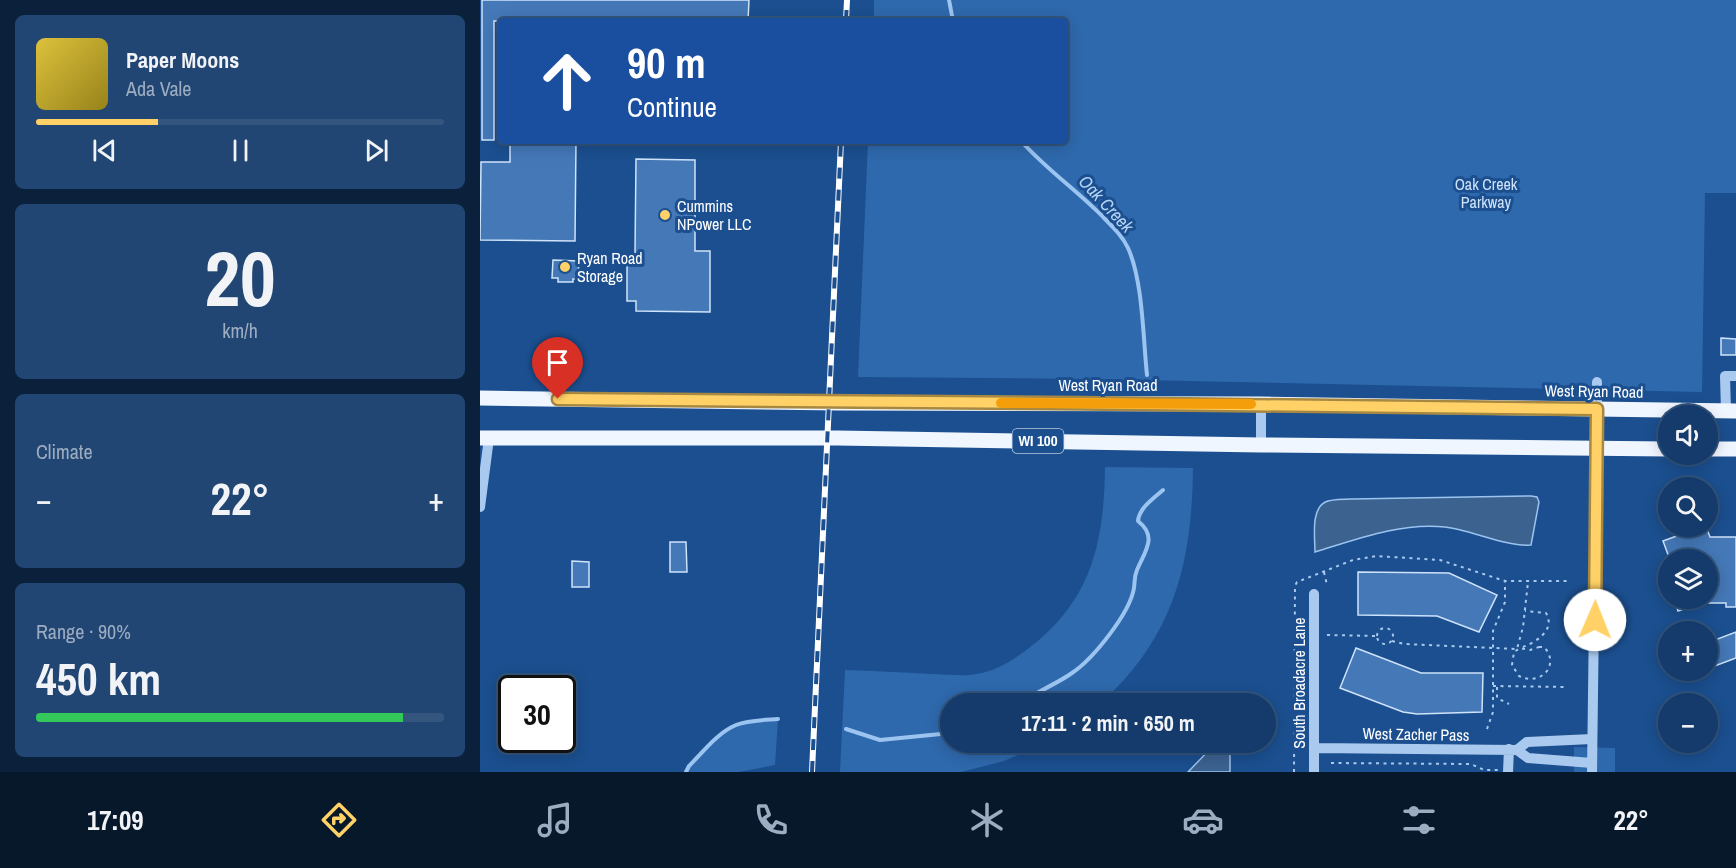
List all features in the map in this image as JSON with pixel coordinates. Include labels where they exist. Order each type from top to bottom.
[{"type":"main road","name":"West Ryan Road","points":[[480,398],[838,403],[1261,404],[1731,411]]},
{"type":"main road","name":"WI 100","points":[[484,438],[837,438],[1658,449]]},
{"type":"main road","points":[[1718,449],[1736,449]]},
{"type":"street","points":[[1731,411],[1725,376],[1736,376]]},
{"type":"street","points":[[1592,768],[1597,382]]},
{"type":"street","points":[[1261,404],[1261,445]]},
{"type":"street","points":[[480,507],[484,438]]},
{"type":"street","name":"South Broadacre Lane","points":[[1314,594],[1314,772]]},
{"type":"street","name":"West Zacher Pass","points":[[1513,750],[1527,742],[1592,739]]},
{"type":"street","name":"West Zacher Pass","points":[[1314,748],[1513,750],[1528,758],[1592,768]]},
{"type":"street","points":[[1504,771],[1513,750]]},
{"type":"path","points":[[1294,772],[1295,586],[1303,579],[1369,556],[1417,557],[1456,564],[1505,581],[1569,582]]},
{"type":"path","points":[[1324,572],[1327,585]]},
{"type":"path","points":[[1487,729],[1493,712],[1495,693],[1493,632],[1505,602],[1505,581]]},
{"type":"path","points":[[1519,649],[1524,627],[1528,582]]},
{"type":"path","points":[[1377,636],[1383,644],[1389,644],[1392,641],[1404,644],[1493,647],[1519,649],[1530,650],[1542,647],[1550,655],[1550,663],[1545,674],[1538,679],[1532,680],[1519,676],[1513,668],[1512,657],[1519,649],[1534,643],[1545,633],[1549,618],[1546,613],[1525,611]]},
{"type":"path","points":[[1377,636],[1381,630],[1389,629],[1393,635],[1392,641]]},
{"type":"path","points":[[1327,635],[1377,636]]},
{"type":"path","points":[[1534,643],[1536,648]]},
{"type":"path","points":[[1532,680],[1532,686]]},
{"type":"path","points":[[1495,686],[1568,687]]},
{"type":"path","points":[[1495,693],[1497,698],[1509,704]]},
{"type":"path","points":[[1331,763],[1471,764],[1484,770],[1504,771]]},
{"type":"green space","name":"Oak Creek Parkway","points":[[874,0],[1736,0],[1736,193],[1705,193],[1702,392],[1091,379],[858,377],[868,144],[1068,144],[1068,18],[874,18]]},
{"type":"green space","points":[[1105,467],[1193,468],[1188,536],[1183,567],[1174,596],[1162,625],[1146,652],[1126,678],[1111,693],[940,693],[940,753],[1023,753],[1004,761],[961,772],[840,772],[845,670],[971,675],[983,673],[1017,657],[1050,630],[1067,610],[1080,589],[1097,545]]},
{"type":"green space","points":[[778,719],[775,765],[739,772],[686,772],[711,743],[729,728],[746,722]]},
{"type":"green space","points":[[1574,747],[1615,748],[1615,772],[1574,772]]},
{"type":"shaded area","points":[[1537,497],[1539,502],[1531,545],[1511,543],[1445,527],[1429,526],[1396,529],[1315,552],[1316,515],[1322,504],[1328,501]]},
{"type":"shaded area","points":[[1206,753],[1230,753],[1230,772],[1188,772]]},
{"type":"building","points":[[482,0],[749,0],[748,18],[498,18],[498,21],[494,21],[494,140],[482,140]]},
{"type":"building","points":[[510,144],[576,144],[575,241],[480,240],[481,162],[510,162]]},
{"type":"building","name":"Cummins NPower LLC","points":[[636,159],[695,160],[695,251],[710,251],[710,312],[636,311],[636,301],[627,301],[627,254],[635,254]]},
{"type":"building","name":"Ryan Road Storage","points":[[553,260],[579,261],[578,279],[573,279],[573,282],[558,282],[558,278],[552,278]]},
{"type":"building","points":[[1721,338],[1736,339],[1736,355],[1721,355]]},
{"type":"building","points":[[1674,537],[1736,537],[1736,607],[1726,607],[1726,603],[1718,603],[1718,549],[1666,549],[1663,541]]},
{"type":"building","points":[[670,542],[686,542],[687,572],[670,572]]},
{"type":"building","points":[[572,561],[589,562],[589,587],[572,587]]},
{"type":"building","points":[[1358,572],[1449,573],[1497,595],[1479,632],[1437,616],[1358,615]]},
{"type":"building","points":[[1736,632],[1736,658],[1718,665],[1718,639]]},
{"type":"building","points":[[1356,648],[1421,673],[1483,673],[1482,712],[1417,714],[1403,712],[1340,688]]},
{"type":"waterway","name":"Oak Creek","points":[[949,0],[952,18]]},
{"type":"waterway","name":"Oak Creek","points":[[1024,144],[1095,209],[1126,244],[1133,261],[1140,293],[1147,375]]},
{"type":"waterway","name":"Oak Creek","points":[[1037,693],[1081,666],[1100,647],[1126,610],[1134,588],[1136,572],[1149,539],[1144,527],[1138,521],[1139,516],[1163,490]]},
{"type":"waterway","name":"Oak Creek","points":[[686,772],[711,743],[729,728],[746,722],[778,719]]},
{"type":"waterway","name":"Oak Creek","points":[[846,729],[880,740],[940,734]]},
{"type":"railway","points":[[846,18],[847,0]]},
{"type":"railway","points":[[812,772],[841,144]]},
{"type":"slow traffic","points":[[1001,403],[1251,404]]},
{"type":"place","name":"Cummins NPower LLC","points":[[665,215]]},
{"type":"place","name":"Ryan Road Storage","points":[[565,267]]},
{"type":"route","points":[[558,399],[1597,409],[1595,620]]}]
